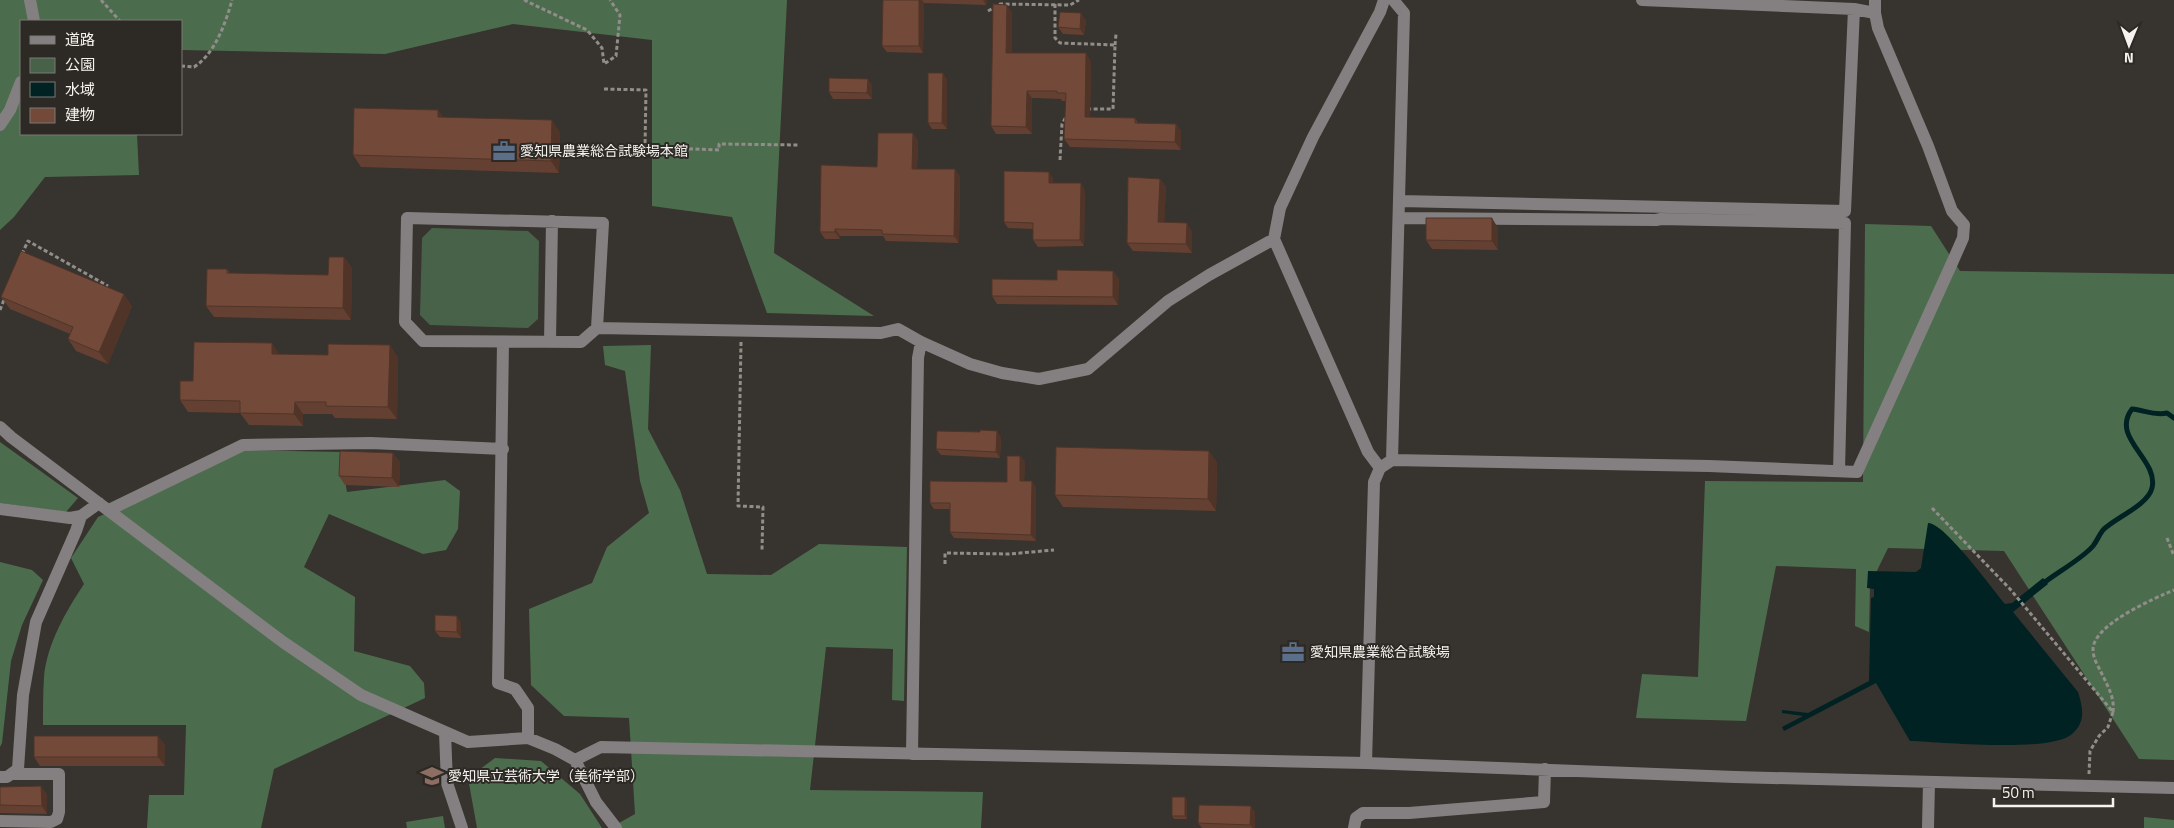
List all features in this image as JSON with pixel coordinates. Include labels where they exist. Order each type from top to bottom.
[{"type":"street","points":[[30,0],[34,20]]},
{"type":"street","points":[[1380,468],[1368,452],[1274,239],[1280,208],[1314,138],[1380,12],[1391,0],[1404,13],[1392,460]]},
{"type":"street","points":[[1642,0],[1854,9],[1874,13]]},
{"type":"street","points":[[1366,763],[1374,482],[1380,468],[1392,460],[1857,472],[1927,321],[1959,246],[1964,225],[1952,211],[1928,146],[1878,28],[1874,13],[1875,0]]},
{"type":"street","points":[[1400,201],[1845,211],[1854,9]]},
{"type":"street","points":[[0,125],[10,110],[20,85]]},
{"type":"street","points":[[597,328],[603,222],[407,218],[405,322],[423,341],[581,342],[597,328],[881,333],[898,329],[920,342],[970,364],[1002,373],[1039,379],[1088,369],[1168,301],[1208,275],[1274,239]]},
{"type":"street","points":[[1399,218],[1660,219],[1845,223],[1839,471]]},
{"type":"street","points":[[550,342],[552,221]]},
{"type":"street","points":[[503,342],[503,449],[498,684],[515,689],[528,708],[528,738]]},
{"type":"street","points":[[912,754],[918,358],[920,342]]},
{"type":"street","points":[[0,427],[283,642],[361,695],[468,742],[528,738],[555,749],[574,760],[596,802],[616,828]]},
{"type":"street","points":[[0,509],[70,518],[81,516],[243,445],[371,443],[503,449]]},
{"type":"street","points":[[14,774],[20,764],[23,695],[29,651],[36,622],[81,516]]},
{"type":"street","points":[[445,733],[447,784],[462,828]]},
{"type":"street","points":[[574,760],[601,747],[1366,763],[1735,777],[2174,788]]},
{"type":"street","points":[[1354,828],[1356,818],[1363,813],[1409,813],[1544,802],[1545,769]]},
{"type":"street","points":[[0,777],[14,774],[59,774],[59,812],[57,818],[51,822],[0,821]]},
{"type":"street","points":[[1928,828],[1929,782]]},
{"type":"path","points":[[101,0],[119,20]]},
{"type":"path","points":[[182,66],[194,66],[207,56],[216,40],[232,0]]},
{"type":"path","points":[[524,0],[587,30],[602,48],[604,64],[616,56],[620,15],[610,0]]},
{"type":"path","points":[[988,11],[1000,4],[1070,5],[1079,0]]},
{"type":"path","points":[[1055,4],[1055,38],[1060,43],[1115,46]]},
{"type":"path","points":[[1078,109],[1113,109],[1116,34]]},
{"type":"path","points":[[604,89],[646,90],[645,147],[719,150],[719,144],[799,144]]},
{"type":"path","points":[[1060,160],[1062,124],[1067,114],[1073,111]]},
{"type":"path","points":[[21,257],[28,241],[108,286]]},
{"type":"path","points":[[0,310],[5,295]]},
{"type":"path","points":[[741,331],[738,506],[764,507],[762,550]]},
{"type":"path","points":[[1932,508],[2010,590],[2113,712]]},
{"type":"path","points":[[2167,538],[2174,556]]},
{"type":"path","points":[[945,564],[945,553],[1009,554],[1054,550]]},
{"type":"path","points":[[2088,786],[2090,750],[2099,736],[2108,727],[2114,702],[2094,655],[2094,644],[2123,615],[2174,590]]},
{"type":"green space","points":[[0,0],[787,0],[774,253],[874,316],[767,313],[732,217],[652,206],[652,40],[513,24],[385,54],[182,50],[182,20],[20,20],[20,135],[137,135],[139,175],[45,177],[14,217],[0,230]]},
{"type":"green space","points":[[1865,224],[1931,226],[1960,271],[2174,274],[2174,760],[2139,759],[2004,551],[1888,548],[1870,585],[1869,632],[1855,626],[1856,569],[1776,566],[1746,721],[1636,718],[1642,674],[1698,677],[1705,481],[1863,482]]},
{"type":"green space","points":[[432,228],[528,231],[539,241],[538,319],[528,328],[430,325],[420,315],[422,238]]},
{"type":"green space","points":[[651,345],[648,429],[680,490],[707,574],[771,575],[819,544],[907,547],[904,701],[892,700],[893,649],[826,647],[810,790],[983,792],[981,828],[610,828],[635,814],[629,718],[564,716],[531,685],[529,609],[592,583],[607,547],[649,513],[640,481],[625,371],[605,365],[603,346]]},
{"type":"green space","points":[[0,442],[78,498],[66,512],[0,503]]},
{"type":"green space","points":[[246,450],[340,452],[347,492],[445,480],[460,491],[458,529],[446,550],[423,554],[329,514],[304,567],[355,597],[354,651],[410,666],[424,683],[425,698],[274,769],[261,828],[147,828],[149,795],[184,795],[186,725],[43,725],[44,677],[49,652],[58,628],[84,584],[71,558],[98,517]]},
{"type":"green space","points":[[0,562],[32,570],[43,580],[22,625],[11,661],[0,747]]},
{"type":"green space","points":[[495,758],[541,761],[580,794],[602,828],[477,828],[468,778]]},
{"type":"green space","points":[[443,816],[445,828],[407,828],[406,822]]},
{"type":"green space","points":[[2144,817],[2174,820],[2174,828],[2144,828]]},
{"type":"water","points":[[1928,523],[1945,533],[1956,544],[2005,604],[2012,603],[2043,578],[2048,584],[2013,612],[2078,692],[2082,714],[2080,725],[2072,734],[2060,740],[2020,745],[1910,741],[1876,683],[1784,731],[1782,727],[1803,716],[1782,713],[1782,710],[1808,713],[1869,681],[1871,598],[1874,597],[1874,589],[1867,588],[1868,571],[1916,572],[1921,568]]},
{"type":"building","points":[[883,0],[919,0],[919,46],[882,46]]},
{"type":"building","points":[[993,4],[1007,5],[1006,53],[1086,53],[1085,117],[1135,118],[1135,123],[1176,124],[1175,142],[1064,139],[1066,93],[1057,93],[1057,91],[1027,91],[1026,127],[991,126]]},
{"type":"building","points":[[1060,12],[1081,13],[1080,29],[1058,27]]},
{"type":"building","points":[[928,73],[943,73],[942,123],[928,123]]},
{"type":"building","points":[[829,78],[868,79],[867,93],[829,92]]},
{"type":"building","points":[[354,108],[438,110],[438,117],[552,120],[551,161],[353,155]]},
{"type":"building","points":[[878,133],[913,133],[912,169],[955,169],[954,236],[882,234],[882,230],[835,229],[835,232],[820,232],[821,165],[877,167]]},
{"type":"building","points":[[1004,171],[1049,172],[1049,183],[1081,183],[1080,240],[1033,240],[1033,223],[1004,222]]},
{"type":"building","points":[[1128,177],[1160,179],[1158,222],[1187,223],[1186,244],[1127,243]]},
{"type":"building","points":[[1426,218],[1492,218],[1492,241],[1426,240]]},
{"type":"building","points":[[21,251],[124,294],[99,352],[68,339],[73,327],[1,297]]},
{"type":"building","points":[[329,257],[344,257],[343,308],[206,306],[207,269],[227,269],[227,273],[328,275]]},
{"type":"building","points":[[1057,270],[1113,271],[1113,297],[992,296],[992,279],[1057,280]]},
{"type":"building","points":[[194,342],[272,343],[272,354],[328,355],[328,344],[390,345],[388,407],[326,406],[326,402],[295,402],[294,414],[240,413],[240,401],[180,400],[180,381],[193,381]]},
{"type":"building","points":[[980,430],[997,431],[996,452],[936,449],[937,431],[980,432]]},
{"type":"building","points":[[1056,447],[1209,451],[1208,499],[1055,495]]},
{"type":"building","points":[[340,451],[393,453],[392,478],[339,476]]},
{"type":"building","points":[[1007,456],[1020,456],[1020,481],[1032,481],[1031,535],[950,532],[950,503],[930,503],[930,481],[1007,482]]},
{"type":"building","points":[[435,615],[457,616],[457,632],[435,631]]},
{"type":"building","points":[[34,736],[158,736],[158,757],[34,757]]},
{"type":"building","points":[[41,786],[42,806],[0,805],[0,787]]},
{"type":"building","points":[[1172,797],[1185,797],[1185,816],[1172,816]]},
{"type":"building","points":[[1199,805],[1251,806],[1250,825],[1198,823]]},
{"type":"waterway","points":[[2041,585],[2082,556],[2093,546],[2108,525],[2138,506],[2149,494],[2152,488],[2152,477],[2149,467],[2127,430],[2127,420],[2132,409],[2153,413],[2167,413],[2174,418]]},
{"type":"place","name":"愛知県農業総合試験場本館","points":[[504,151]]},
{"type":"place","name":"愛知県農業総合試験場","points":[[1293,652]]},
{"type":"place","name":"愛知県立芸術大学（美術学部）","points":[[432,776]]}]
